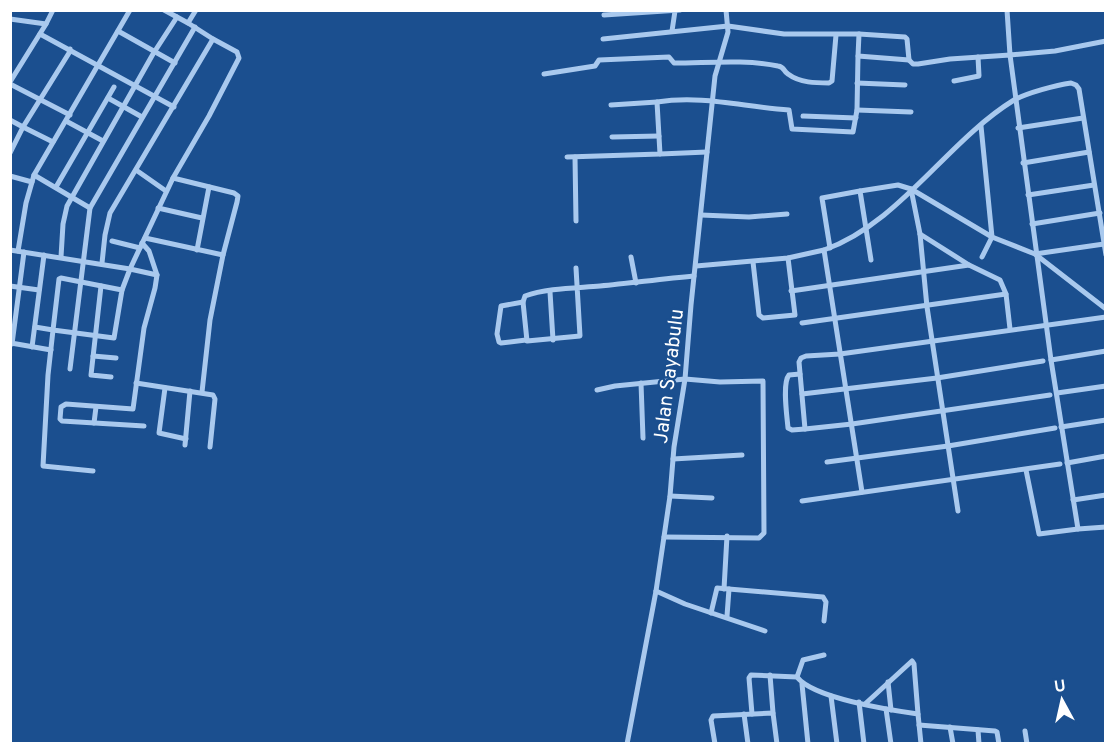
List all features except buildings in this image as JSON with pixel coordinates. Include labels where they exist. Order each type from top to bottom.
[{"type":"street","points":[[53,10],[10,83],[70,115]]},
{"type":"street","points":[[51,350],[11,343],[20,287],[26,203],[34,175],[130,10]]},
{"type":"street","points":[[35,327],[114,338],[122,290],[130,269],[166,190],[209,116],[239,58],[237,52],[164,10]]},
{"type":"street","points":[[188,23],[196,10]]},
{"type":"street","name":"Jalan Sayabulu","points":[[627,744],[656,591],[686,379],[712,100],[718,63],[728,26],[726,10]]},
{"type":"street","points":[[1007,10],[1018,128],[1045,324],[1057,393],[1058,428],[1067,463],[1078,529]]},
{"type":"street","points":[[603,15],[678,11],[672,31]]},
{"type":"street","points":[[61,257],[63,224],[67,206],[154,51],[177,17]]},
{"type":"street","points":[[10,20],[46,24]]},
{"type":"street","points":[[603,39],[728,26],[784,34],[859,34],[905,37],[909,60]]},
{"type":"street","points":[[70,369],[90,208],[195,27]]},
{"type":"street","points":[[118,31],[176,63]]},
{"type":"street","points":[[40,34],[174,107]]},
{"type":"street","points":[[611,105],[686,99],[712,100],[789,110],[793,129],[851,132],[854,130],[856,118],[859,34]]},
{"type":"street","points":[[544,75],[595,66],[599,60],[669,57],[674,63],[750,62],[781,66],[791,76],[808,82],[829,83],[832,81],[836,35]]},
{"type":"street","points":[[102,263],[105,235],[111,213],[213,39]]},
{"type":"street","points":[[858,56],[909,60],[913,64],[918,64],[1055,51],[1106,41]]},
{"type":"street","points":[[10,153],[70,49]]},
{"type":"street","points":[[954,81],[979,76],[978,57]]},
{"type":"street","points":[[857,83],[905,85]]},
{"type":"street","points":[[696,266],[788,258],[827,249],[866,230],[981,126],[1015,100],[1066,84],[1076,85],[1079,89],[1106,255]]},
{"type":"street","points":[[56,187],[114,87]]},
{"type":"street","points":[[108,98],[142,117]]},
{"type":"street","points":[[657,102],[660,154]]},
{"type":"street","points":[[856,110],[911,112]]},
{"type":"street","points":[[803,116],[856,118]]},
{"type":"street","points":[[1018,128],[1083,118]]},
{"type":"street","points":[[10,120],[52,142]]},
{"type":"street","points":[[66,121],[104,141]]},
{"type":"street","points":[[981,126],[992,237],[982,257]]},
{"type":"street","points":[[612,137],[658,136]]},
{"type":"street","points":[[567,157],[707,152]]},
{"type":"street","points":[[1023,163],[1089,152]]},
{"type":"street","points":[[575,157],[576,220]]},
{"type":"street","points":[[136,170],[166,190]]},
{"type":"street","points":[[34,175],[90,208]]},
{"type":"street","points":[[10,176],[32,182]]},
{"type":"street","points":[[173,178],[219,188],[238,196],[210,320],[202,392]]},
{"type":"street","points":[[862,492],[830,284],[822,198],[898,185],[911,189],[992,237],[1035,254],[1106,309]]},
{"type":"street","points":[[1028,195],[1094,185]]},
{"type":"street","points":[[197,250],[209,187]]},
{"type":"street","points":[[911,189],[920,234],[927,307],[958,511]]},
{"type":"street","points":[[860,191],[871,260]]},
{"type":"street","points":[[158,208],[202,218]]},
{"type":"street","points":[[1032,224],[1100,213]]},
{"type":"street","points":[[701,214],[749,217],[787,214]]},
{"type":"street","points":[[920,234],[998,279],[1006,294],[1010,329]]},
{"type":"street","points":[[112,241],[223,255]]},
{"type":"street","points":[[134,409],[144,328],[157,275],[151,256],[142,243]]},
{"type":"street","points":[[1035,254],[1104,244]]},
{"type":"street","points":[[10,250],[102,263],[157,275]]},
{"type":"street","points":[[32,347],[44,255]]},
{"type":"street","points":[[632,257],[636,283]]},
{"type":"street","points":[[753,262],[761,317],[795,315],[788,258]]},
{"type":"street","points":[[791,291],[969,264]]},
{"type":"street","points":[[523,302],[500,308],[497,333],[499,342],[553,340],[580,336],[579,288],[576,268]]},
{"type":"street","points":[[526,340],[523,302],[525,296],[694,276]]},
{"type":"street","points":[[93,471],[43,466],[51,350],[59,279],[122,290]]},
{"type":"street","points":[[10,286],[39,290]]},
{"type":"street","points":[[101,286],[91,375],[111,377]]},
{"type":"street","points":[[550,292],[553,340]]},
{"type":"street","points":[[802,323],[1006,294]]},
{"type":"street","points":[[805,429],[799,362],[801,358],[1106,317]]},
{"type":"street","points":[[1051,360],[1106,351]]},
{"type":"street","points":[[93,356],[116,358]]},
{"type":"street","points":[[802,394],[937,378],[1043,361]]},
{"type":"street","points":[[800,374],[789,375],[785,380],[788,428],[792,430],[852,424],[1050,395]]},
{"type":"street","points":[[597,390],[686,379],[720,382],[762,381],[764,386],[764,533],[759,538],[664,537]]},
{"type":"street","points":[[136,383],[213,395],[215,399],[210,447]]},
{"type":"street","points":[[641,383],[643,438]]},
{"type":"street","points":[[1057,393],[1106,386]]},
{"type":"street","points":[[165,388],[159,433],[185,442],[190,391]]},
{"type":"street","points":[[142,411],[66,404],[60,411],[60,419],[62,421],[144,426]]},
{"type":"street","points":[[94,423],[96,407]]},
{"type":"street","points":[[827,462],[948,446],[1106,420]]},
{"type":"street","points":[[673,459],[742,455]]},
{"type":"street","points":[[1067,463],[1106,456]]},
{"type":"street","points":[[802,501],[1060,464]]},
{"type":"street","points":[[1026,470],[1040,534],[1106,527]]},
{"type":"street","points":[[1073,500],[1106,495]]},
{"type":"street","points":[[670,496],[712,498]]},
{"type":"street","points":[[726,616],[727,536]]},
{"type":"street","points":[[711,613],[717,588],[823,597],[826,602],[824,621]]},
{"type":"street","points":[[656,591],[685,604],[765,631]]},
{"type":"street","points":[[797,677],[803,660],[824,655]]},
{"type":"street","points":[[862,703],[910,662],[913,662],[921,744]]},
{"type":"street","points":[[752,714],[749,678],[751,675],[797,677]]},
{"type":"street","points":[[770,675],[777,744]]},
{"type":"street","points":[[797,677],[802,684],[808,744]]},
{"type":"street","points":[[888,682],[891,744]]},
{"type":"street","points":[[802,684],[831,696],[918,714]]},
{"type":"street","points":[[831,696],[837,744]]},
{"type":"street","points":[[862,703],[864,744]]},
{"type":"street","points":[[715,744],[711,717],[773,712]]},
{"type":"street","points":[[744,714],[747,744]]},
{"type":"street","points":[[919,725],[997,732],[999,744]]},
{"type":"street","points":[[951,728],[953,744]]},
{"type":"street","points":[[978,730],[980,744]]},
{"type":"street","points":[[1025,731],[1027,744]]}]
